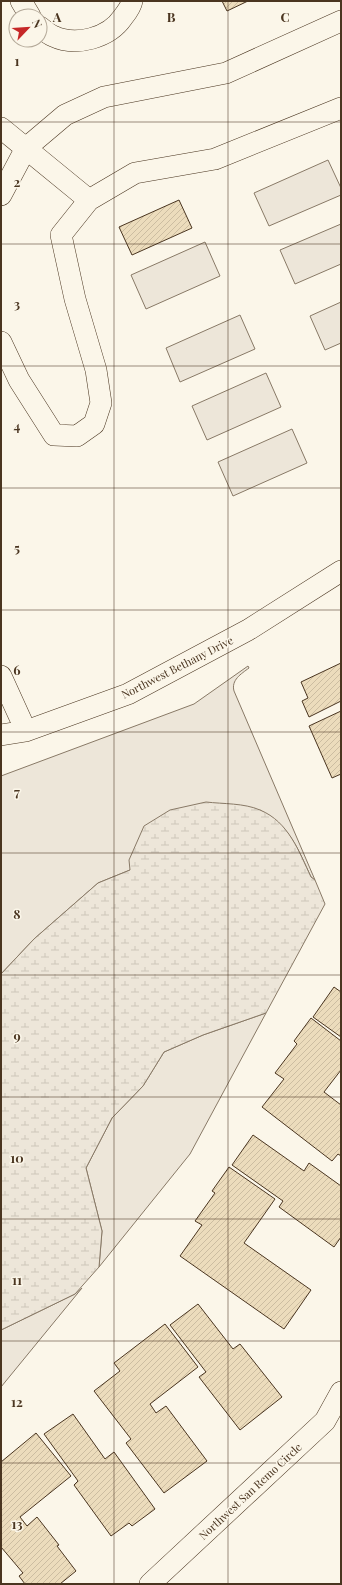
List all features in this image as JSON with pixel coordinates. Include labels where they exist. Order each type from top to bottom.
[{"type":"street","points":[[48,32],[54,36],[76,41],[99,37],[118,25],[132,1]]},
{"type":"street","points":[[1,195],[26,148],[66,115],[104,97],[226,73],[341,21]]},
{"type":"street","points":[[1,342],[19,380],[54,435],[77,436],[94,424],[101,403],[96,370],[75,299],[61,235],[89,200],[135,173],[215,158],[341,108]]},
{"type":"street","points":[[1,128],[89,200]]},
{"type":"street","name":"Northwest Bethany Drive","points":[[1,735],[26,731],[128,694],[248,630],[341,571]]},
{"type":"street","points":[[1,676],[26,731]]},
{"type":"street","name":"Northwest San Remo Circle","points":[[150,1584],[325,1421],[341,1392]]},
{"type":"green space","points":[[328,160],[341,188],[341,195],[269,226],[254,193]]},
{"type":"green space","points":[[341,224],[341,264],[295,284],[280,250]]},
{"type":"green space","points":[[205,242],[220,276],[146,309],[131,275]]},
{"type":"green space","points":[[341,302],[341,343],[325,350],[310,316]]},
{"type":"green space","points":[[240,315],[255,349],[180,382],[166,348]]},
{"type":"green space","points":[[266,373],[281,407],[207,440],[192,406]]},
{"type":"green space","points":[[292,429],[307,463],[233,496],[218,462]]},
{"type":"green space","points":[[248,666],[249,668],[235,680],[233,687],[234,691],[315,880],[311,877],[297,847],[286,831],[271,817],[260,810],[130,870],[98,883],[34,939],[1,974],[1,776],[194,704]]},
{"type":"green space","points":[[206,802],[240,805],[254,808],[270,815],[279,822],[292,839],[311,877],[315,880],[325,904],[266,1013],[203,1035],[164,1052],[143,1086],[112,1118],[86,1168],[102,1231],[99,1267],[75,1294],[1,1330],[1,974],[34,939],[98,883],[130,870],[129,860],[144,826],[170,810]]},
{"type":"green space","points":[[266,1013],[190,1154],[99,1267],[102,1231],[86,1168],[112,1118],[143,1086],[164,1052],[203,1035]]},
{"type":"green space","points":[[82,1288],[1,1387],[1,1330],[75,1294]]},
{"type":"building","points":[[222,1],[248,1],[227,11]]},
{"type":"building","points":[[179,200],[192,228],[132,255],[119,227]]},
{"type":"building","points":[[341,663],[341,701],[309,717],[302,701],[308,698],[301,682]]},
{"type":"building","points":[[341,711],[341,774],[332,778],[309,726]]},
{"type":"building","points":[[334,987],[341,992],[341,1037],[313,1017]]},
{"type":"building","points":[[311,1018],[341,1041],[341,1070],[324,1092],[341,1105],[341,1156],[338,1154],[332,1161],[262,1107],[284,1079],[275,1073],[297,1044],[294,1041]]},
{"type":"building","points":[[253,1135],[304,1171],[309,1163],[341,1186],[341,1237],[334,1247],[279,1207],[283,1201],[232,1165]]},
{"type":"building","points":[[229,1167],[275,1199],[244,1243],[311,1290],[284,1329],[180,1256],[202,1225],[195,1221],[215,1193],[212,1191]]},
{"type":"building","points":[[198,1304],[233,1349],[240,1344],[282,1397],[240,1430],[199,1377],[206,1372],[170,1325]]},
{"type":"building","points":[[165,1324],[198,1367],[150,1404],[156,1413],[166,1406],[207,1461],[164,1493],[126,1443],[131,1439],[94,1391],[120,1371],[114,1363]]},
{"type":"building","points":[[73,1414],[105,1459],[114,1452],[155,1509],[132,1526],[129,1523],[111,1536],[74,1485],[78,1481],[44,1434]]},
{"type":"building","points":[[36,1433],[71,1476],[20,1517],[27,1526],[37,1517],[59,1545],[57,1546],[76,1571],[60,1584],[25,1584],[19,1576],[23,1573],[1,1547],[1,1462]]}]
